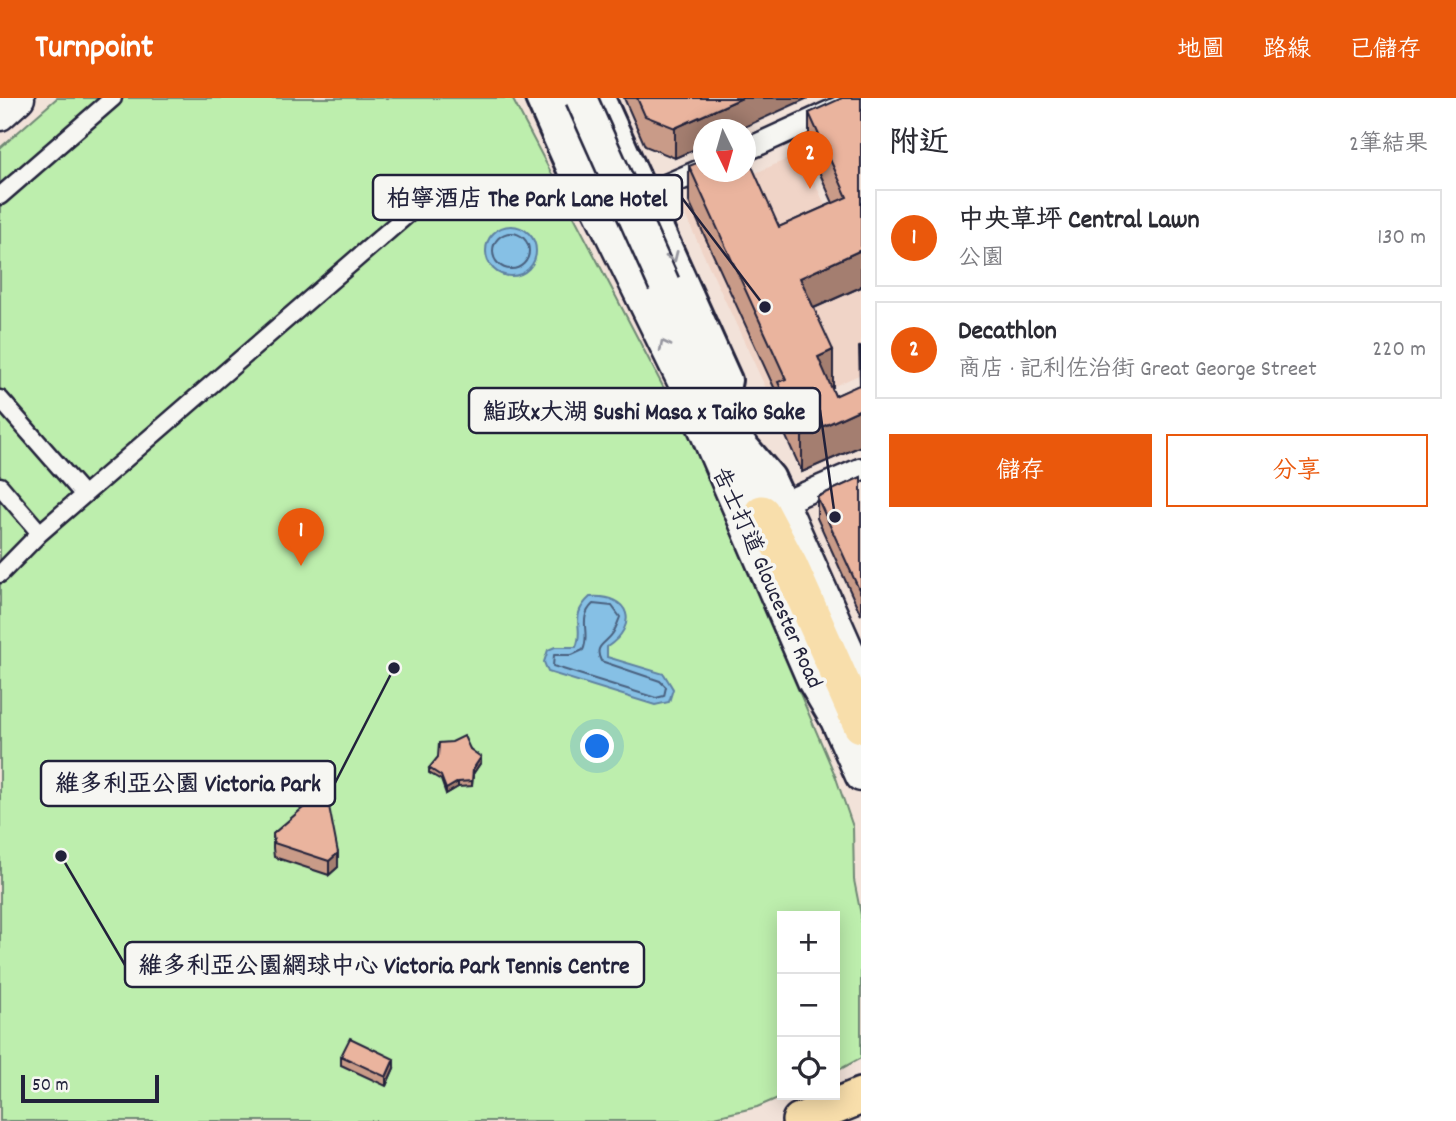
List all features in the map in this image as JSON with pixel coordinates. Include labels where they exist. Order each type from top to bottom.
[{"type":"highway","points":[[772,508],[796,579],[861,724]]},
{"type":"highway","points":[[800,1121],[861,1096]]},
{"type":"main road","points":[[0,115],[19,98]]},
{"type":"main road","points":[[560,98],[590,184]]},
{"type":"main road","name":"告士打道 Gloucester Road","points":[[581,98],[664,284],[737,438],[747,486],[772,508],[861,680]]},
{"type":"main road","name":"告士打道 Gloucester Road","points":[[590,184],[689,394],[813,681],[836,720],[861,776]]},
{"type":"street","points":[[0,196],[113,98]]},
{"type":"street","name":"告士打道 Gloucester Road","points":[[539,98],[571,170],[590,184]]},
{"type":"street","name":"告士打道 Gloucester Road","points":[[601,98],[727,380],[717,394]]},
{"type":"street","points":[[756,145],[860,98]]},
{"type":"street","points":[[590,184],[644,195],[693,174]]},
{"type":"street","points":[[0,574],[40,533],[431,194]]},
{"type":"street","points":[[0,399],[84,495]]},
{"type":"street","points":[[772,508],[861,469]]},
{"type":"street","points":[[0,486],[40,533]]},
{"type":"shaded area","points":[[801,153],[861,282],[861,374],[777,412],[681,206],[735,182],[756,182],[756,173]]},
{"type":"green space","points":[[57,98],[512,98],[691,440],[835,775],[853,827],[854,880],[861,915],[861,1058],[840,1069],[840,911],[777,911],[777,1098],[757,1107],[698,1121],[0,1121],[0,148]]},
{"type":"water","points":[[511,226],[528,234],[536,251],[528,268],[511,276],[494,268],[486,251],[494,234]]},
{"type":"water","points":[[590,597],[604,597],[614,601],[622,606],[626,613],[624,630],[607,647],[607,657],[664,674],[673,689],[669,702],[655,705],[548,672],[544,662],[548,650],[555,647],[576,647],[579,634],[578,617],[583,604]]},
{"type":"building","points":[[637,98],[742,98],[675,128],[645,116]]},
{"type":"building","points":[[842,98],[861,98],[861,250],[800,278],[833,350],[818,357],[835,396],[861,384],[861,409],[802,436],[778,382],[786,379],[696,182],[756,182],[756,175],[779,227],[847,197],[809,113]]},
{"type":"building","points":[[861,477],[861,594],[817,497]]},
{"type":"building","points":[[464,736],[470,749],[481,757],[473,769],[472,781],[458,782],[446,789],[441,776],[429,768],[438,757],[439,743],[452,742]]},
{"type":"building","points":[[319,794],[327,796],[338,853],[329,861],[274,843],[273,834]]},
{"type":"building","points":[[350,1038],[394,1059],[386,1077],[341,1056]]},
{"type":"place","name":"Decathlon","points":[[810,189]]},
{"type":"place","name":"柏寧酒店 The Park Lane Hotel","points":[[765,307]]},
{"type":"place","name":"鮨政x大湖 Sushi Masa x Taiko Sake","points":[[835,517]]},
{"type":"place","name":"中央草坪 Central Lawn","points":[[301,566]]},
{"type":"place","name":"維多利亞公園 Victoria Park","points":[[394,668]]},
{"type":"place","name":"維多利亞公園網球中心 Victoria Park Tennis Centre","points":[[61,856]]}]
